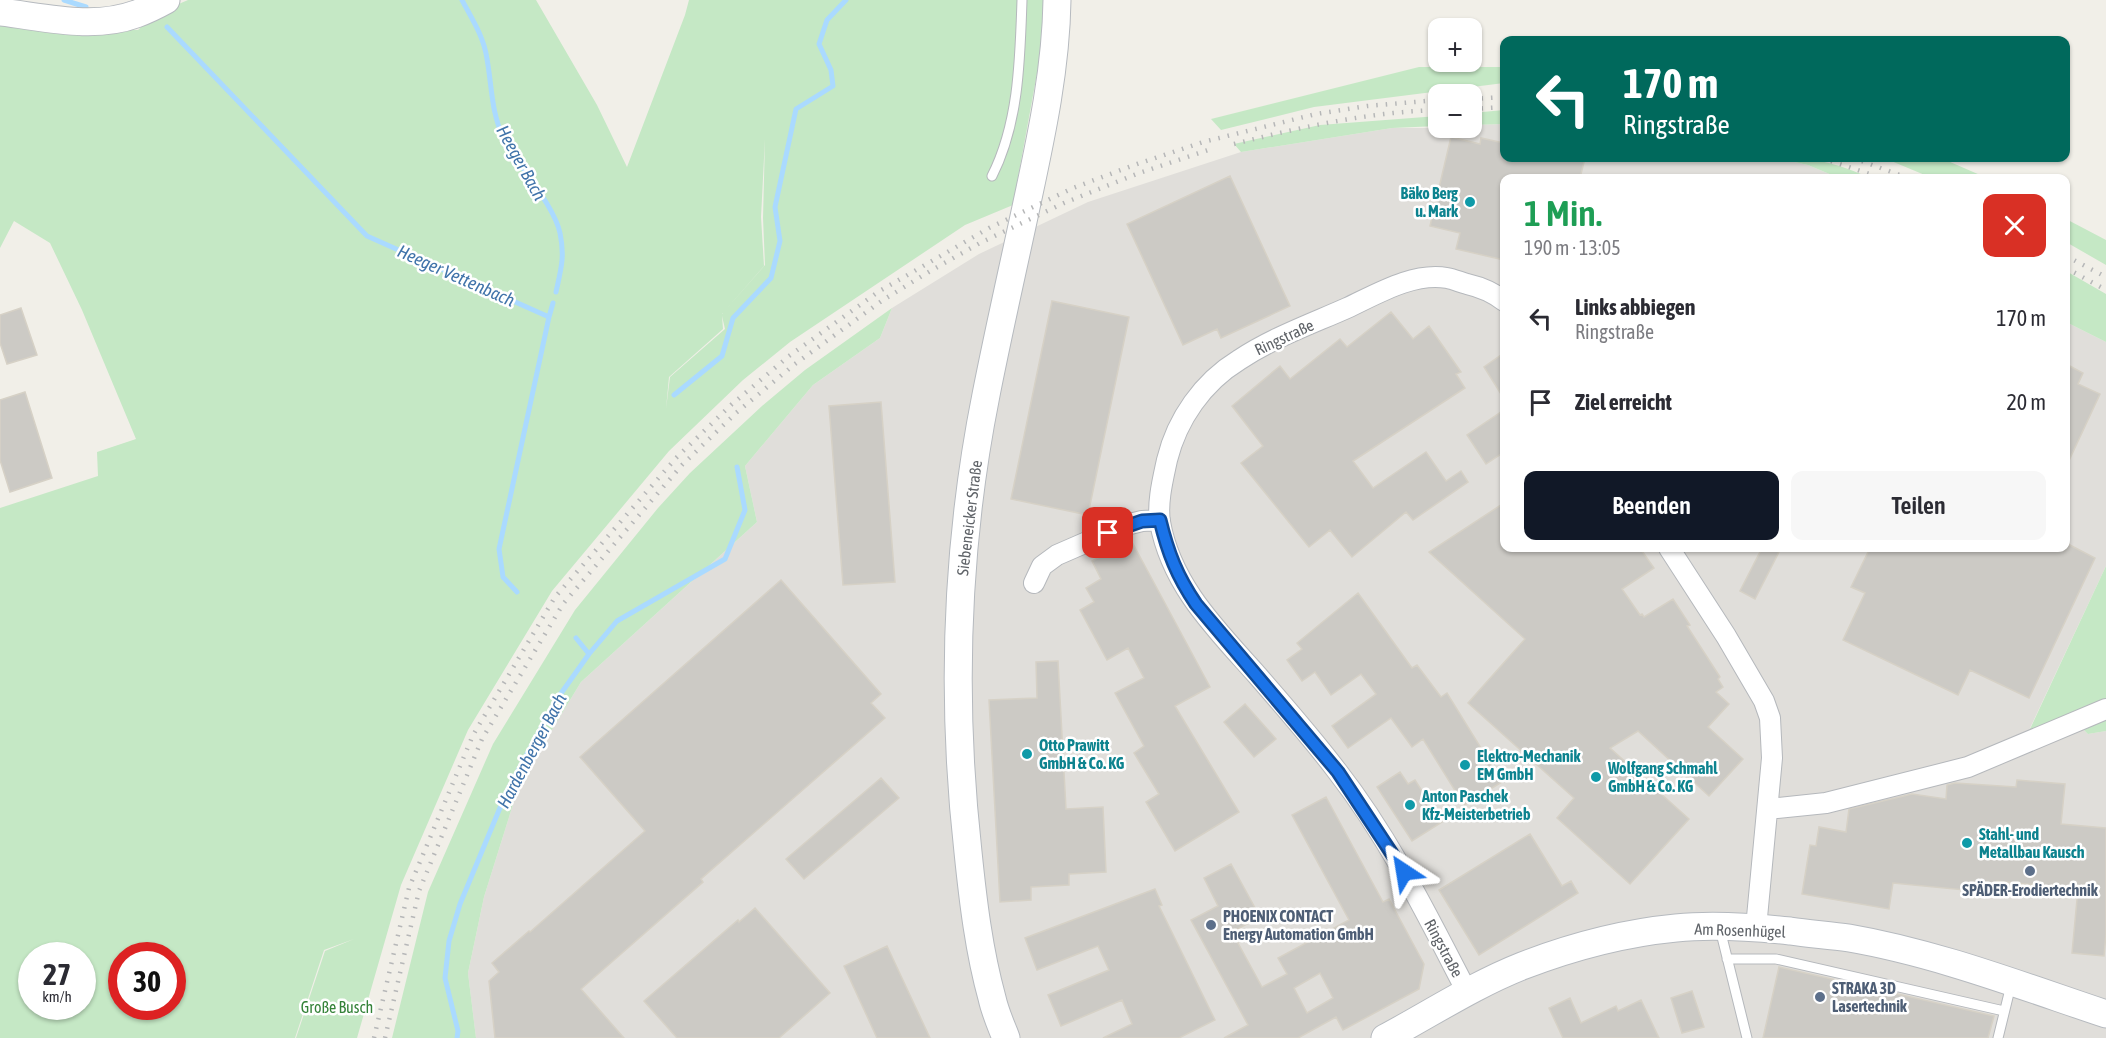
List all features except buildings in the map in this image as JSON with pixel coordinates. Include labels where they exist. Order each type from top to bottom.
[{"type":"main road","points":[[0,12],[71,21],[102,21],[135,15],[166,0]]},
{"type":"main road","name":"Siebeneicker Straße","points":[[1006,1038],[992,999],[975,917],[962,801],[959,742],[960,591],[969,496],[986,397],[1041,142],[1055,49],[1057,0]]},
{"type":"main road","name":"Am Rosenhügel","points":[[1385,1038],[1467,992],[1521,966],[1584,945],[1677,928],[1756,928],[1848,938],[1898,949],[2106,1014]]},
{"type":"street","name":"Ringstraße","points":[[1467,992],[1404,872],[1352,791],[1305,731],[1196,604],[1180,581],[1168,553],[1160,520],[1163,477],[1171,445],[1179,427],[1201,393],[1238,360],[1384,290],[1425,278],[1445,278],[1473,285],[1500,300]]},
{"type":"street","points":[[1034,583],[1042,566],[1057,555],[1126,525],[1160,520]]},
{"type":"street","points":[[1672,552],[1726,636],[1764,701],[1770,718],[1772,758],[1756,928]]},
{"type":"street","points":[[1767,809],[1826,803],[1968,767],[2106,709]]},
{"type":"lane","points":[[992,176],[1002,157],[1020,64],[1022,0]]},
{"type":"lane","points":[[1719,927],[1747,1038]]},
{"type":"lane","points":[[1727,959],[1776,959],[2004,1011]]},
{"type":"lane","points":[[1998,1038],[2012,983]]},
{"type":"shaded area","points":[[1500,124],[1500,162],[1795,162],[1829,174],[1500,174],[1500,552],[2070,552],[2070,324],[2106,342],[2106,566],[2030,728],[2082,728],[2088,734],[2106,731],[2106,1038],[476,1038],[468,973],[484,897],[520,782],[581,682],[757,522],[745,466],[813,385],[880,338],[892,308],[979,254],[1088,202],[1241,152],[1392,128],[1428,128],[1428,138],[1482,138],[1482,125]]},
{"type":"green space","name":"Große Busch","points":[[188,0],[536,0],[597,105],[627,167],[689,0],[1044,0],[1042,46],[1013,205],[965,225],[790,342],[743,380],[669,451],[552,591],[468,730],[401,885],[357,1038],[296,1038],[325,951],[354,939],[324,950],[295,1038],[0,1038],[0,508],[98,476],[97,452],[136,439],[82,310],[50,243],[14,221],[0,248],[0,22],[138,30],[153,15]],"holes":[[[765,139],[763,218],[765,265],[722,314],[764,266],[761,217]],[[722,316],[725,329],[670,377],[666,409],[669,377],[723,329]]]},
{"type":"green space","points":[[1419,67],[1428,67],[1428,72],[1482,72],[1482,67],[1500,67],[1500,84],[1482,86],[1428,84],[1428,93],[1314,107],[1221,130],[1211,119]]},
{"type":"green space","points":[[1500,110],[1500,124],[1482,125],[1482,112]]},
{"type":"green space","points":[[1428,117],[1428,126],[1392,128],[1241,152],[1234,144],[1320,125]]},
{"type":"green space","points":[[1795,162],[1825,162],[1861,174],[1829,174]]},
{"type":"green space","points":[[1894,162],[1950,162],[1978,174],[1922,174]]},
{"type":"green space","points":[[2070,221],[2106,240],[2106,265],[2070,244]]},
{"type":"green space","points":[[2070,273],[2106,294],[2106,342],[2070,324]]},
{"type":"green space","points":[[892,308],[880,338],[813,385],[745,466],[757,522],[581,682],[520,782],[484,897],[468,973],[476,1038],[392,1038],[428,892],[493,744],[575,610],[658,508],[690,473],[762,406],[805,370]]},
{"type":"green space","points":[[2106,566],[2106,731],[2088,734],[2082,728],[2030,729]]},
{"type":"waterway","points":[[64,0],[86,7]]},
{"type":"waterway","name":"Heeger Bach","points":[[462,0],[483,43],[494,109],[504,139],[544,198],[560,233],[562,256],[556,292]]},
{"type":"waterway","name":"Hardenberger Bach","points":[[674,395],[722,356],[733,318],[771,278],[780,241],[775,207],[796,109],[833,86],[831,70],[819,44],[827,20],[846,0]]},
{"type":"waterway","name":"Heeger Vettenbach","points":[[167,27],[367,236],[549,317],[499,549],[503,577],[517,592]]},
{"type":"waterway","points":[[549,317],[553,303]]},
{"type":"waterway","name":"Hardenberger Bach","points":[[457,1038],[458,1031],[445,978],[449,941],[460,904],[507,791],[557,699],[589,654],[617,621],[725,559],[745,510],[737,467]]},
{"type":"waterway","name":"Heeger Vettenbach","points":[[576,638],[589,654]]},
{"type":"railway","points":[[1482,98],[1500,97]]},
{"type":"railway","points":[[374,1038],[409,888],[473,735],[555,597],[676,458],[731,405],[789,356],[878,292],[989,228],[1073,188],[1203,142],[1316,114],[1367,106],[1428,101]]},
{"type":"railway","points":[[1482,108],[1500,107]]},
{"type":"railway","points":[[1234,144],[1336,121],[1428,110]]},
{"type":"railway","points":[[385,1038],[419,891],[482,739],[563,604],[682,465],[736,413],[795,364],[883,300],[932,270],[980,243],[1064,203],[1139,173],[1208,150]]},
{"type":"railway","points":[[1834,162],[1869,174]]},
{"type":"railway","points":[[1864,162],[1897,174]]},
{"type":"railway","points":[[2070,258],[2106,277]]},
{"type":"railway","points":[[2070,270],[2106,290]]},
{"type":"place","name":"Bäko Berg u. Mark","points":[[1470,202]]},
{"type":"place","name":"Otto Prawitt GmbH & Co. KG","points":[[1027,754]]},
{"type":"place","name":"Elektro-Mechanik EM GmbH","points":[[1465,765]]},
{"type":"place","name":"Wolfgang Schmahl GmbH & Co. KG","points":[[1596,777]]},
{"type":"place","name":"Anton Paschek Kfz-Meisterbetrieb","points":[[1410,805]]},
{"type":"place","name":"Stahl- und Metallbau Kausch","points":[[1967,843]]},
{"type":"place","name":"SPÄDER-Erodiertechnik","points":[[2030,871]]},
{"type":"place","name":"PHOENIX CONTACT Energy Automation GmbH","points":[[1211,925]]},
{"type":"place","name":"STRAKA 3D Lasertechnik","points":[[1820,997]]},
{"type":"route","points":[[1108,533],[1142,521],[1160,520],[1168,553],[1180,581],[1196,604],[1338,772],[1404,872]]}]
